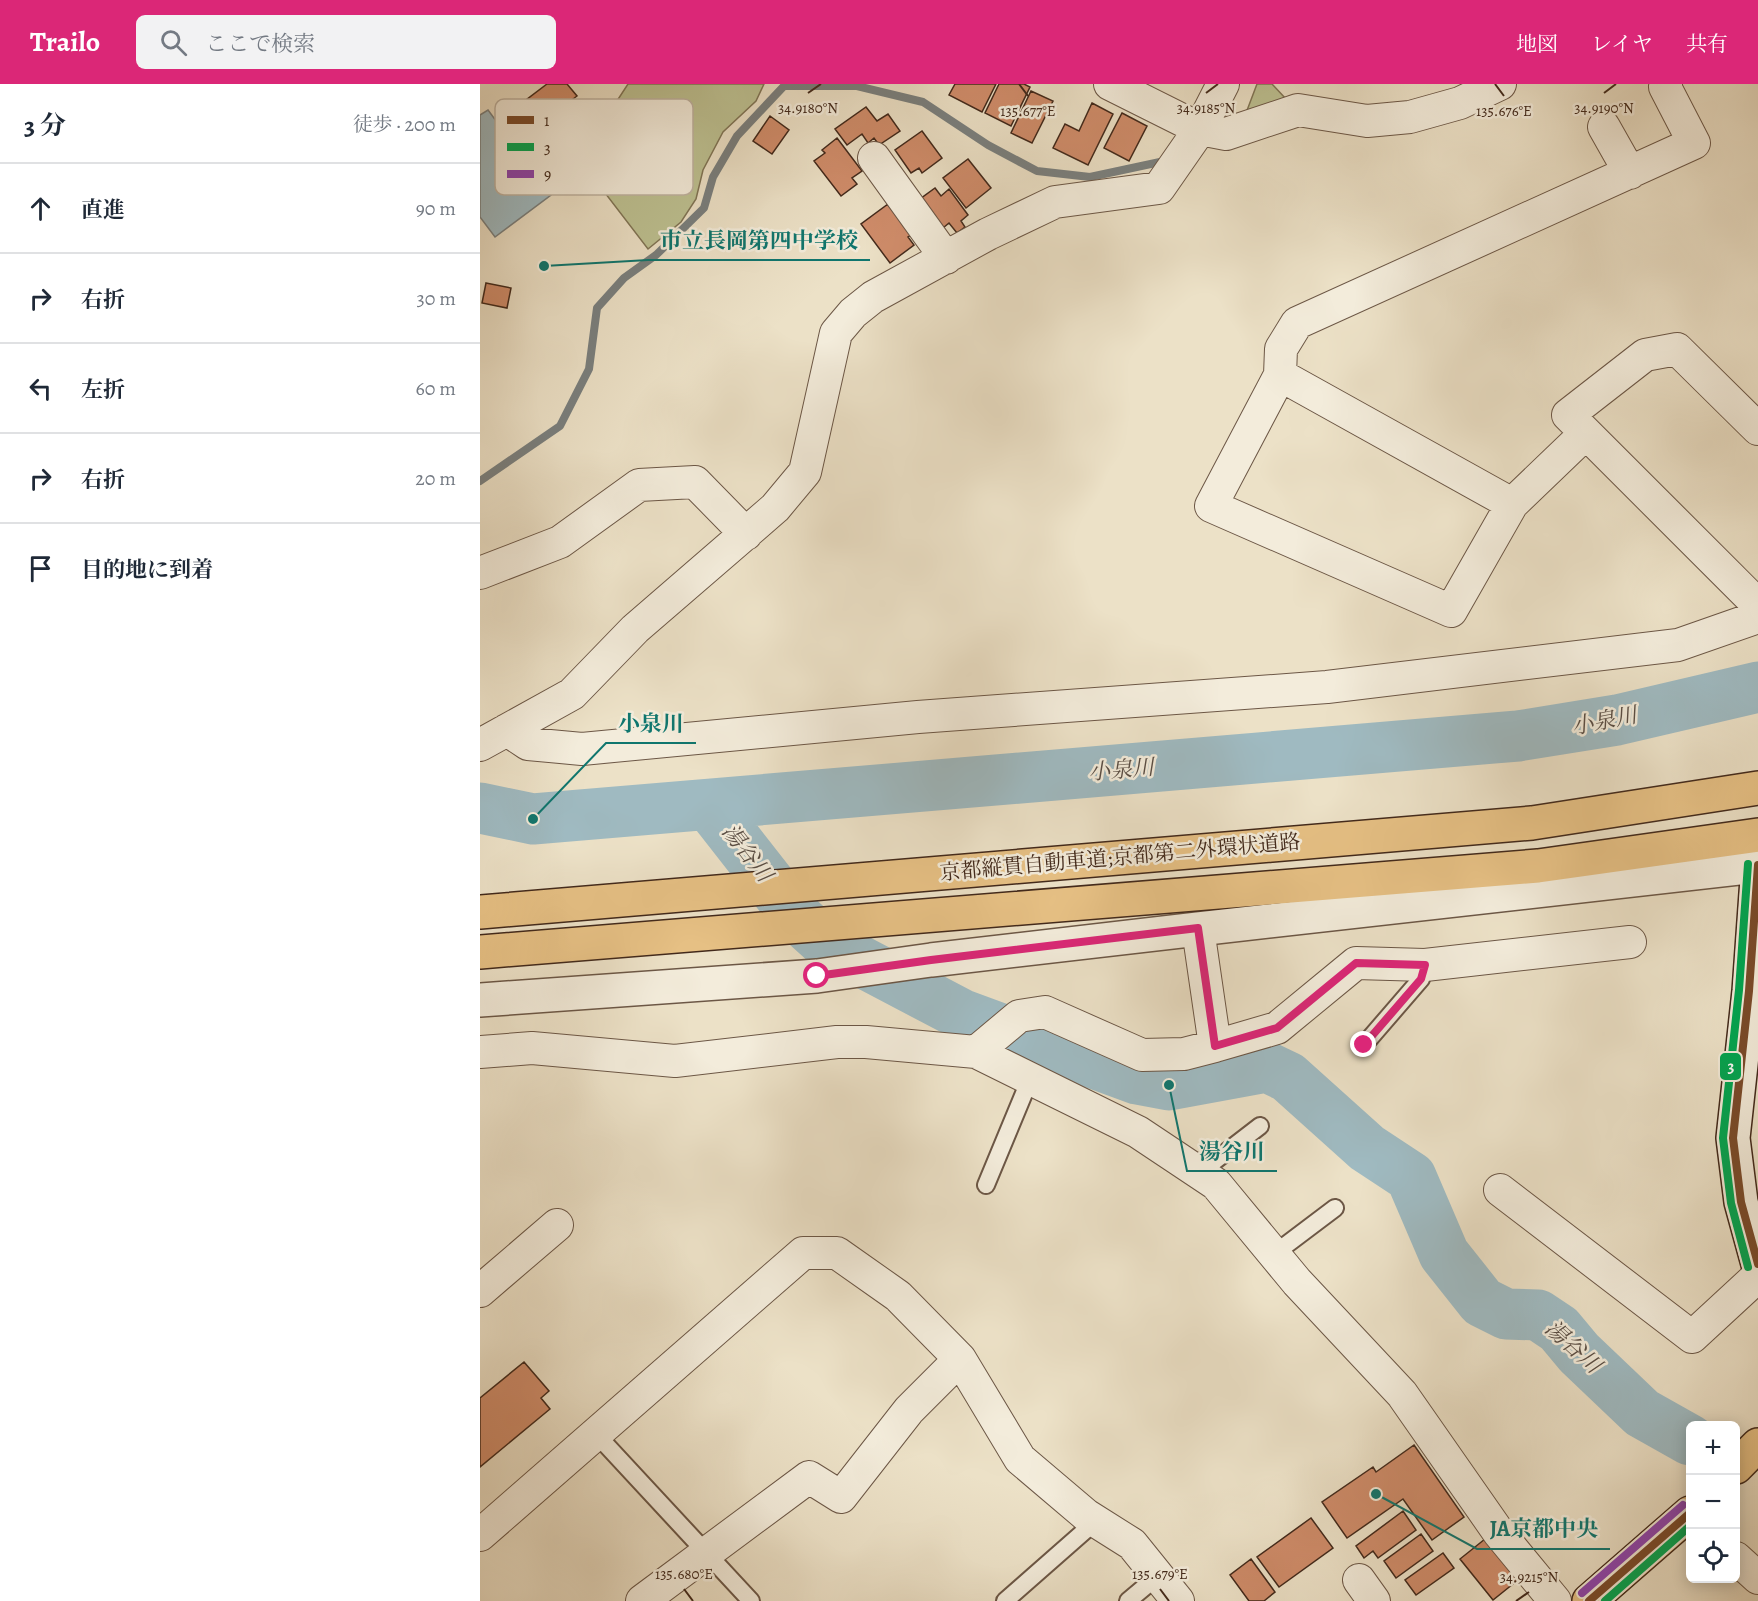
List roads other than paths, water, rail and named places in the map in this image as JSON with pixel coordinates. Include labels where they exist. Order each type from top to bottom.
[{"type":"main road","name":"京都縦貫自動車道;京都第二外環状道路","points":[[480,912],[1532,823],[1758,789]]},
{"type":"main road","name":"京都縦貫自動車道;京都第二外環状道路","points":[[480,952],[1538,866],[1758,835]]},
{"type":"main road","points":[[1588,1601],[1686,1518]]},
{"type":"street","points":[[1110,84],[1200,129],[1226,134],[1298,110],[1367,121],[1410,117],[1460,103],[1500,84]]},
{"type":"street","points":[[480,745],[572,694],[635,629],[775,508],[805,472],[836,333],[853,313],[873,297],[988,234],[1055,202],[1159,188],[1200,129],[1223,84]]},
{"type":"street","points":[[1586,433],[1512,504],[1451,611],[1211,506],[1280,375],[1281,349],[1297,323],[1694,143],[1665,87],[1666,84]]},
{"type":"street","points":[[1604,127],[1630,173]]},
{"type":"street","points":[[874,158],[946,258]]},
{"type":"street","points":[[1758,429],[1677,349],[1645,355],[1568,415],[1758,605]]},
{"type":"street","points":[[1280,375],[1512,504]]},
{"type":"street","points":[[480,573],[560,542],[639,485],[695,482],[746,534]]},
{"type":"street","points":[[507,730],[528,744],[582,749],[918,717],[1327,687],[1678,645],[1758,617]]},
{"type":"street","points":[[480,1000],[817,976],[1198,928],[1758,866],[1754,991],[1733,1138],[1741,1202],[1758,1264]]},
{"type":"street","points":[[1198,928],[1215,1046]]},
{"type":"street","points":[[480,1052],[532,1048],[675,1061],[837,1042],[998,1034],[1045,1012],[1142,1055],[1184,1054],[1277,1028],[1356,963],[1425,965],[1630,942]]},
{"type":"street","points":[[998,1034],[1030,1079],[1138,1132],[1216,1184],[1297,1282],[1402,1394],[1499,1533],[1555,1601]]},
{"type":"street","points":[[1500,1190],[1692,1336],[1758,1276]]},
{"type":"street","points":[[480,1291],[557,1225]]},
{"type":"street","points":[[480,1535],[803,1253],[837,1253],[898,1296],[960,1359],[1020,1459],[1096,1521],[1132,1544],[1178,1601]]},
{"type":"street","points":[[642,1601],[809,1477],[841,1497],[909,1410],[960,1359]]},
{"type":"street","points":[[1740,1562],[1758,1578]]},
{"type":"lane","points":[[1364,1045],[1421,979],[1425,965]]},
{"type":"lane","points":[[986,1185],[1030,1079]]},
{"type":"lane","points":[[1199,1173],[1260,1126]]},
{"type":"lane","points":[[1274,1254],[1335,1209]]},
{"type":"lane","points":[[597,1435],[751,1601]]},
{"type":"lane","points":[[1005,1601],[1096,1521]]},
{"type":"lane","points":[[1128,1601],[1159,1575]]},
{"type":"water","points":[[488,110],[495,119],[495,195],[551,195],[495,237],[480,217],[480,115]]},
{"type":"waterway","points":[[480,481],[560,426],[589,369],[597,308],[624,278],[656,255],[704,208],[713,177],[737,136],[784,86],[857,86],[923,102],[988,145],[1037,171],[1090,177],[1160,162]]},
{"type":"waterway","name":"小泉川","points":[[480,808],[533,819],[1518,736],[1617,720],[1758,687]]},
{"type":"waterway","name":"湯谷川","points":[[709,805],[795,915],[826,943],[963,1015],[1137,1079],[1169,1085],[1267,1067],[1288,1077],[1367,1148],[1411,1177],[1444,1254],[1482,1302],[1506,1314],[1538,1315],[1559,1329],[1579,1353],[1642,1413],[1686,1438]]},
{"type":"place","name":"市立長岡第四中学校","points":[[544,266]]},
{"type":"place","name":"小泉川","points":[[533,819]]},
{"type":"place","name":"湯谷川","points":[[1169,1085]]},
{"type":"place","name":"JA京都中央","points":[[1376,1494]]}]
